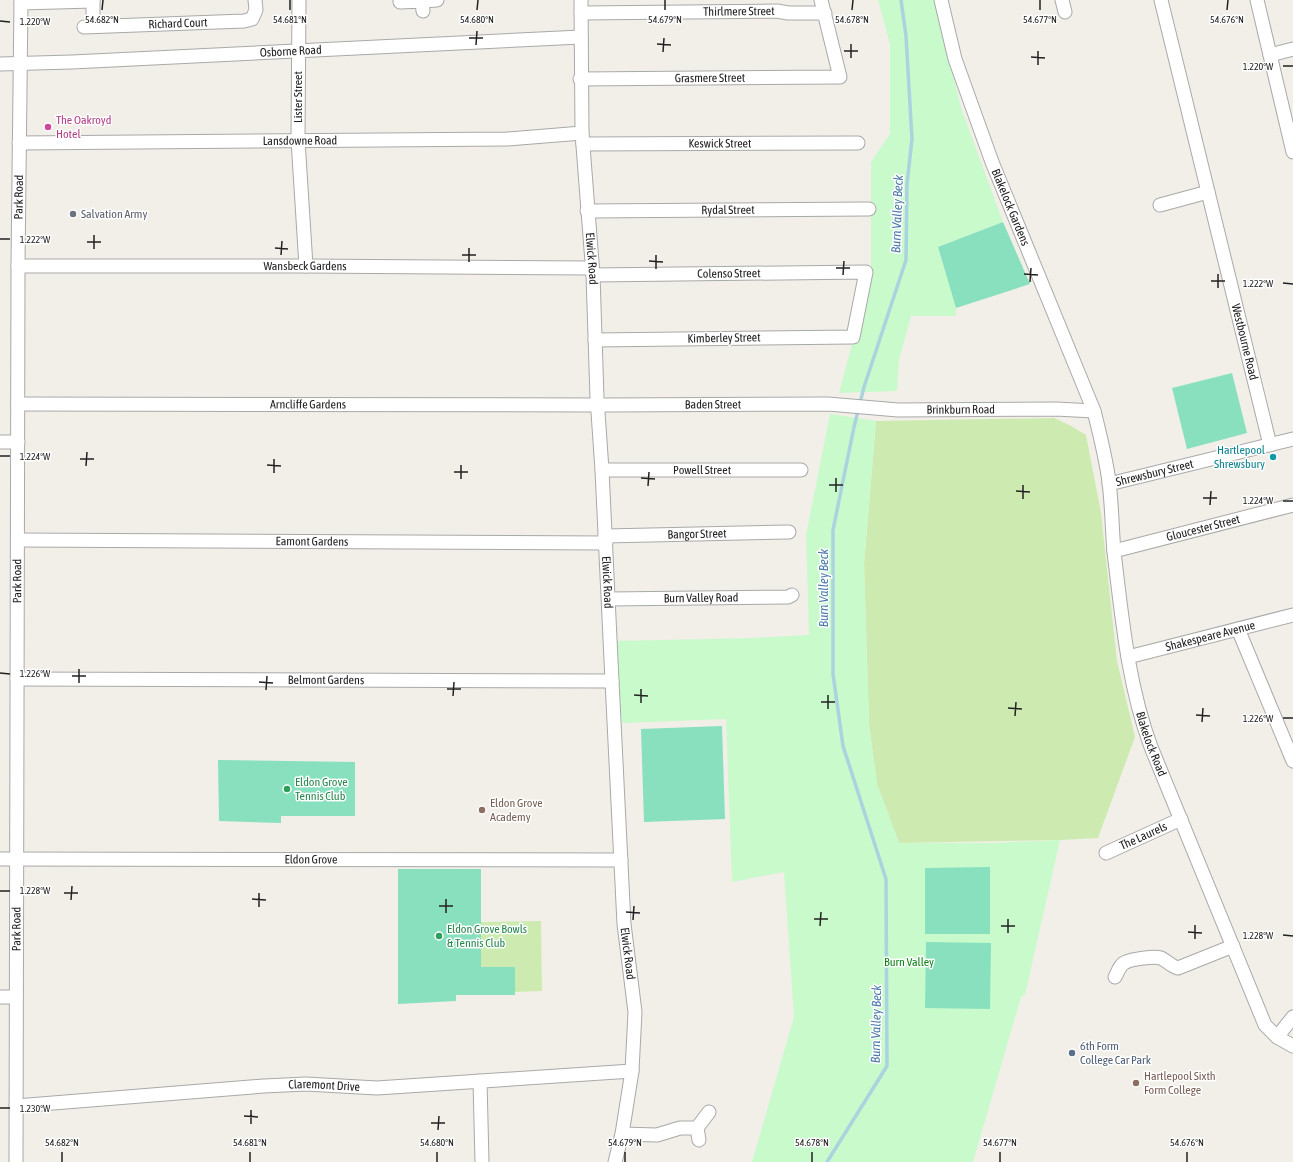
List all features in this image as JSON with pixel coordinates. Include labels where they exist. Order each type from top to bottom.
[{"type":"street","name":"Richard Court","points":[[93,0],[89,23],[252,19],[256,10],[255,0]]},
{"type":"street","points":[[21,1],[93,0]]},
{"type":"street","name":"Lister Street","points":[[299,0],[298,140],[306,266]]},
{"type":"street","points":[[400,0],[400,2],[423,6],[437,0]]},
{"type":"street","points":[[821,0],[825,13]]},
{"type":"street","name":"Blakelock Gardens","points":[[941,0],[955,60],[992,162],[1094,411]]},
{"type":"street","name":"Westbourne Road","points":[[1161,0],[1270,445]]},
{"type":"street","points":[[1257,0],[1270,55],[1289,116],[1293,152]]},
{"type":"street","name":"Park Road","points":[[16,1162],[16,679],[21,1]]},
{"type":"street","name":"Thirlmere Street","points":[[581,7],[825,13]]},
{"type":"street","name":"Elwick Road","points":[[581,7],[580,79],[582,139],[593,272],[598,405],[606,539],[624,924],[635,1012],[632,1071],[622,1134],[615,1162]]},
{"type":"street","name":"Grasmere Street","points":[[580,79],[840,77],[825,13]]},
{"type":"street","name":"Osborne Road","points":[[0,64],[581,37]]},
{"type":"street","points":[[1270,55],[1293,49]]},
{"type":"street","name":"Lansdowne Road","points":[[19,143],[582,139]]},
{"type":"street","name":"Keswick Street","points":[[582,139],[858,143]]},
{"type":"street","points":[[1160,205],[1208,192]]},
{"type":"street","name":"Rydal Street","points":[[587,211],[869,209]]},
{"type":"street","name":"Wansbeck Gardens","points":[[18,266],[306,266],[593,272]]},
{"type":"street","name":"Colenso Street","points":[[593,272],[866,272],[853,337]]},
{"type":"street","name":"Kimberley Street","points":[[595,340],[853,337]]},
{"type":"street","name":"Arncliffe Gardens","points":[[18,404],[598,405]]},
{"type":"street","name":"Brinkburn Road","points":[[828,404],[898,410],[1056,408],[1094,411]]},
{"type":"street","name":"Baden Street","points":[[598,405],[828,404]]},
{"type":"street","name":"Blakelock Road","points":[[1094,411],[1103,444],[1109,484],[1114,552],[1128,657],[1141,720],[1265,1025],[1277,1037],[1293,1046]]},
{"type":"street","name":"Shrewsbury Street","points":[[1109,484],[1293,439]]},
{"type":"street","points":[[0,442],[18,442]]},
{"type":"street","name":"Powell Street","points":[[602,470],[801,470]]},
{"type":"street","name":"Gloucester Street","points":[[1114,552],[1293,505]]},
{"type":"street","name":"Bangor Street","points":[[606,539],[790,532]]},
{"type":"street","name":"Eamont Gardens","points":[[18,540],[606,539]]},
{"type":"street","name":"Burn Valley Road","points":[[609,599],[788,597],[792,595]]},
{"type":"street","name":"Shakespeare Avenue","points":[[1128,657],[1293,615]]},
{"type":"street","points":[[1238,629],[1293,761]]},
{"type":"street","name":"Belmont Gardens","points":[[16,679],[612,681]]},
{"type":"street","name":"The Laurels","points":[[1106,853],[1181,820]]},
{"type":"street","name":"Eldon Grove","points":[[0,859],[622,860]]},
{"type":"street","points":[[1115,977],[1121,965],[1126,962],[1158,957],[1166,960],[1178,968],[1233,946]]},
{"type":"street","points":[[0,997],[16,996]]},
{"type":"street","points":[[1277,1037],[1293,1017]]},
{"type":"street","name":"Claremont Drive","points":[[16,1106],[264,1086],[306,1084],[377,1088],[632,1071]]},
{"type":"street","points":[[480,1081],[482,1162]]},
{"type":"street","points":[[622,1134],[657,1135],[680,1128],[698,1134],[709,1112]]},
{"type":"green space","points":[[878,0],[935,0],[961,108],[1003,222],[938,247],[956,308],[956,316],[911,316],[899,360],[897,391],[839,393],[871,273],[871,162],[890,134],[890,44]]},
{"type":"green space","points":[[1003,222],[1030,284],[956,308],[938,247]]},
{"type":"green space","points":[[1232,373],[1247,433],[1187,449],[1172,388]]},
{"type":"green space","name":"Burn Valley","points":[[830,414],[876,421],[864,564],[869,725],[877,784],[899,843],[992,843],[1060,840],[1025,995],[1021,997],[973,1162],[752,1162],[794,1017],[784,872],[732,882],[726,719],[622,723],[614,641],[754,638],[809,635],[806,535]]},
{"type":"green space","points":[[1054,418],[1086,435],[1101,513],[1117,661],[1135,737],[1098,838],[899,843],[877,784],[869,725],[864,564],[876,421]]},
{"type":"green space","points":[[722,726],[725,819],[644,822],[641,729]]},
{"type":"green space","name":"Eldon Grove Tennis Club","points":[[218,760],[355,762],[355,816],[281,816],[281,823],[219,821]]},
{"type":"green space","points":[[990,867],[990,934],[925,934],[925,868]]},
{"type":"green space","name":"Eldon Grove Bowls & Tennis Club","points":[[398,869],[481,869],[481,967],[515,967],[515,995],[456,995],[456,1001],[398,1004]]},
{"type":"green space","points":[[541,921],[542,991],[514,992],[515,967],[481,967],[481,922]]},
{"type":"green space","points":[[926,942],[991,943],[990,1009],[925,1008]]},
{"type":"waterway","name":"Burn Valley Beck","points":[[827,1162],[887,1066],[886,879],[843,746],[833,674],[833,530],[854,427],[864,387],[906,260],[907,184],[912,139],[906,36],[901,0]]},
{"type":"place","name":"The Oakroyd Hotel","points":[[48,127]]},
{"type":"place","name":"Salvation Army","points":[[73,214]]},
{"type":"place","name":"Hartlepool Shrewsbury","points":[[1273,457]]},
{"type":"place","name":"Eldon Grove Tennis Club","points":[[287,789]]},
{"type":"place","name":"Eldon Grove Academy","points":[[482,810]]},
{"type":"place","name":"Eldon Grove Bowls & Tennis Club","points":[[439,936]]},
{"type":"place","name":"6th Form College Car Park","points":[[1072,1053]]},
{"type":"place","name":"Hartlepool Sixth Form College","points":[[1136,1083]]}]
